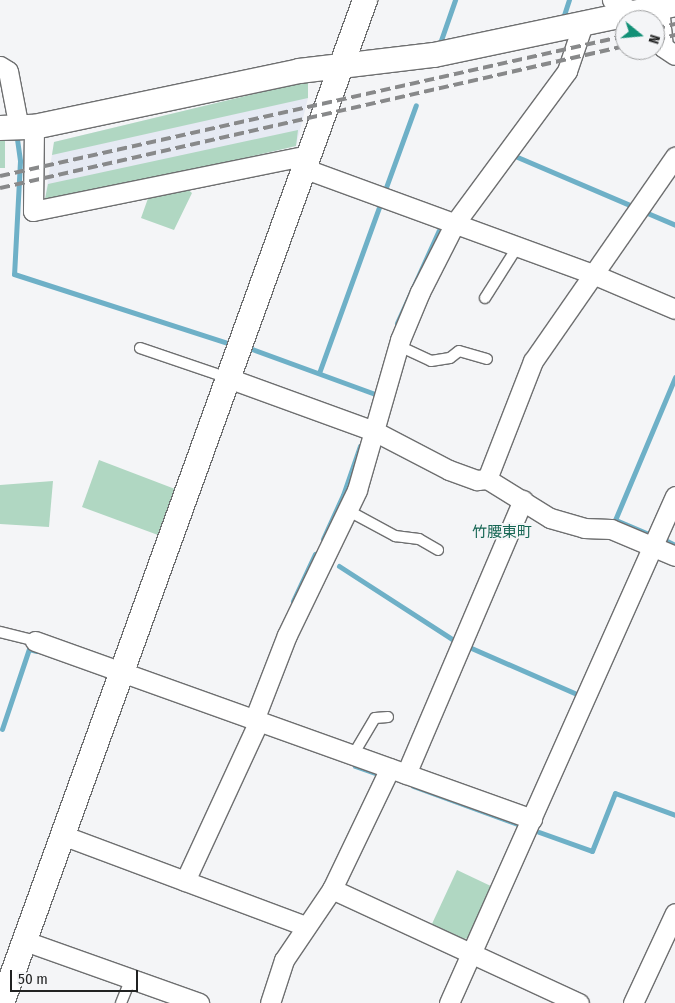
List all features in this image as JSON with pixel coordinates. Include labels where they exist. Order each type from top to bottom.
[{"type":"street","points":[[2,1003],[365,0]]},
{"type":"street","points":[[612,0],[630,10]]},
{"type":"street","points":[[649,10],[667,6],[664,47],[675,55]]},
{"type":"street","points":[[18,128],[299,71],[434,55],[615,17]]},
{"type":"street","points":[[185,881],[256,720],[287,635],[348,510],[376,432],[399,346],[420,292],[455,223],[567,71],[583,24]]},
{"type":"street","points":[[0,66],[8,72],[33,211],[306,161],[455,223],[595,274],[675,309]]},
{"type":"street","points":[[487,479],[534,361],[675,157]]},
{"type":"street","points":[[228,378],[376,432],[449,470],[477,480],[487,479],[550,518],[584,528],[611,529],[675,556]]},
{"type":"street","points":[[449,1003],[675,496]]},
{"type":"street","points":[[270,1003],[284,960],[332,889],[398,771],[523,500]]},
{"type":"street","points":[[34,641],[532,819]]},
{"type":"street","points":[[62,835],[306,926]]},
{"type":"street","points":[[332,889],[579,1003]]},
{"type":"street","points":[[633,1003],[675,913]]},
{"type":"street","points":[[25,941],[199,1003]]},
{"type":"lane","points":[[485,298],[518,246]]},
{"type":"lane","points":[[399,346],[431,361],[450,358],[459,351],[486,359]]},
{"type":"lane","points":[[140,348],[228,378]]},
{"type":"lane","points":[[348,510],[394,536],[418,539],[438,550]]},
{"type":"lane","points":[[0,632],[34,641]]},
{"type":"lane","points":[[353,755],[375,718],[388,716]]},
{"type":"lane","points":[[121,1003],[131,978]]},
{"type":"shaded area","points":[[308,81],[308,98],[296,146],[44,204],[54,142]]},
{"type":"green space","points":[[308,81],[308,98],[52,155],[54,142]]},
{"type":"green space","points":[[298,130],[296,146],[44,204],[48,184]]},
{"type":"green space","points":[[5,140],[5,168],[0,168],[0,141]]},
{"type":"green space","points":[[167,187],[179,192],[187,189],[192,193],[174,230],[141,218],[151,190]]},
{"type":"green space","points":[[99,460],[175,489],[158,535],[82,507]]},
{"type":"green space","points":[[53,481],[49,527],[0,524],[0,485]]},
{"type":"green space","points":[[457,870],[495,888],[472,936],[462,940],[431,926]]},
{"type":"waterway","points":[[440,43],[455,0]]},
{"type":"waterway","points":[[564,15],[569,0]]},
{"type":"waterway","points":[[385,190],[416,105]]},
{"type":"waterway","points":[[17,139],[20,161],[14,274],[227,343]]},
{"type":"waterway","points":[[515,156],[632,206]]},
{"type":"waterway","points":[[319,373],[381,202]]},
{"type":"waterway","points":[[645,212],[675,225]]},
{"type":"waterway","points":[[397,323],[439,230]]},
{"type":"waterway","points":[[252,349],[375,394]]},
{"type":"waterway","points":[[651,535],[615,520],[675,377]]},
{"type":"waterway","points":[[323,539],[343,495],[360,446]]},
{"type":"waterway","points":[[665,540],[675,545]]},
{"type":"waterway","points":[[293,601],[315,554]]},
{"type":"waterway","points":[[339,566],[455,641]]},
{"type":"waterway","points":[[469,647],[579,695]]},
{"type":"waterway","points":[[2,729],[29,649],[36,651]]},
{"type":"waterway","points":[[355,766],[378,774]]},
{"type":"waterway","points":[[413,786],[523,826]]},
{"type":"waterway","points":[[539,832],[592,851],[615,793],[675,815]]},
{"type":"railway","points":[[665,26],[675,24]]},
{"type":"railway","points":[[665,38],[675,35]]},
{"type":"railway","points":[[0,176],[615,38]]},
{"type":"railway","points":[[0,188],[615,48]]},
{"type":"district","name":"竹腰東町","points":[[502,533]]}]
